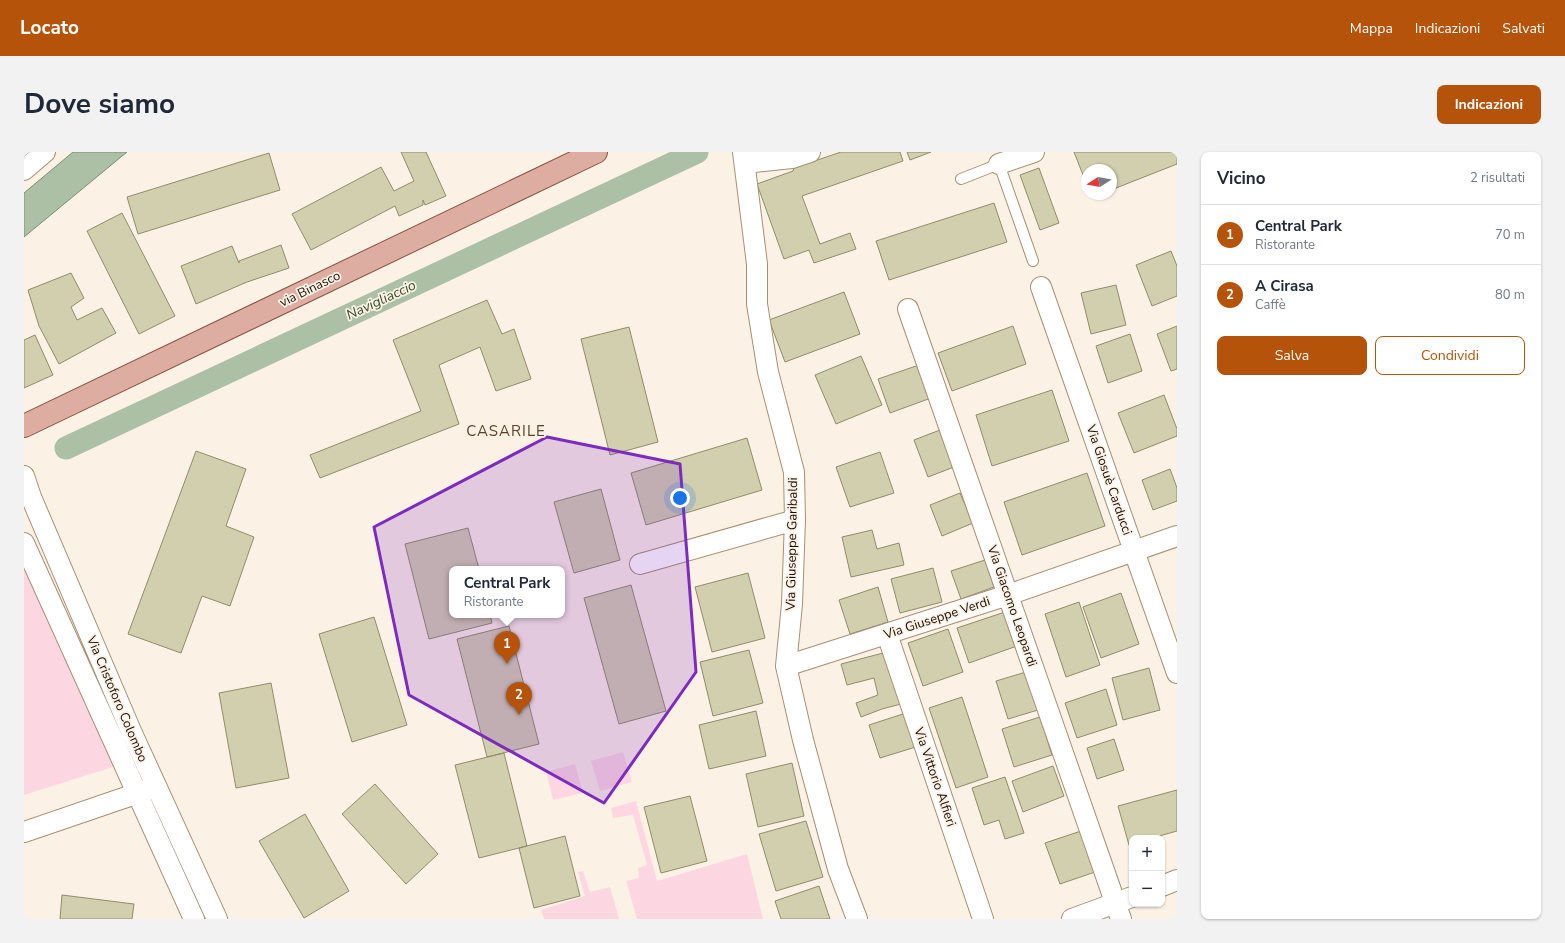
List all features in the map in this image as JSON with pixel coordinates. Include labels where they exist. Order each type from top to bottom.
[{"type":"main road","name":"via Binasco","points":[[24,426],[596,152]]},
{"type":"street","points":[[24,170],[45,152]]},
{"type":"street","points":[[744,157],[792,158],[810,152]]},
{"type":"street","points":[[999,164],[1034,152]]},
{"type":"street","name":"Via Giuseppe Garibaldi","points":[[744,157],[757,264],[757,304],[768,372],[794,472],[792,604],[786,666],[803,740],[838,869],[857,919]]},
{"type":"street","name":"Via Giosuè Carducci","points":[[1041,287],[1177,673]]},
{"type":"street","name":"Via Giacomo Leopardi","points":[[908,309],[1008,595],[1123,906]]},
{"type":"street","name":"Via Cristoforo Colombo","points":[[24,476],[131,731],[147,791],[194,919]]},
{"type":"street","points":[[640,564],[794,520]]},
{"type":"street","name":"Via Giuseppe Verdi","points":[[786,666],[1008,595],[1177,536]]},
{"type":"street","name":"Via Cristoforo Colombo","points":[[24,543],[147,791],[217,919]]},
{"type":"street","name":"Via Vittorio Alfieri","points":[[887,634],[983,919]]},
{"type":"street","points":[[24,832],[147,791]]},
{"type":"street","points":[[1165,885],[1177,880]]},
{"type":"street","points":[[1072,919],[1123,906]]},
{"type":"lane","points":[[961,180],[999,164],[1033,261]]},
{"type":"highlighted area","points":[[547,437],[680,464],[696,672],[604,803],[409,695],[374,527]]},
{"type":"shaded area","points":[[73,152],[127,152],[24,237],[24,193]]},
{"type":"shaded area","points":[[24,561],[116,766],[24,795]]},
{"type":"shaded area","points":[[623,752],[632,782],[600,791],[591,761]]},
{"type":"shaded area","points":[[575,764],[583,793],[553,800],[546,772]]},
{"type":"shaded area","points":[[636,801],[657,881],[747,854],[763,919],[637,919],[626,881],[639,878],[638,868],[647,865],[633,815],[613,818],[611,808]]},
{"type":"shaded area","points":[[583,871],[590,892],[610,887],[619,919],[544,919],[541,910],[585,896],[578,872]]},
{"type":"building","points":[[401,152],[426,152],[446,196],[425,205],[423,200],[423,205],[399,216],[395,206],[311,250],[292,214],[381,167],[394,191],[414,181]]},
{"type":"building","points":[[841,152],[900,152],[903,161],[802,196],[820,244],[850,233],[856,249],[814,263],[809,250],[784,259],[757,184],[793,171],[794,168]]},
{"type":"building","points":[[907,152],[931,152],[910,160]]},
{"type":"building","points":[[1074,152],[1177,152],[1177,164],[1117,188],[1117,164],[1081,164],[1081,170]]},
{"type":"building","points":[[269,153],[280,190],[138,234],[127,197]]},
{"type":"building","points":[[1039,168],[1059,223],[1040,230],[1020,175]]},
{"type":"building","points":[[994,203],[1007,242],[889,280],[876,241]]},
{"type":"building","points":[[122,213],[175,316],[139,334],[87,231]]},
{"type":"building","points":[[281,245],[289,268],[247,282],[196,304],[181,266],[232,246],[239,263],[239,261]]},
{"type":"building","points":[[1171,251],[1177,266],[1177,296],[1152,306],[1136,265]]},
{"type":"building","points":[[71,273],[84,298],[71,307],[77,320],[102,308],[116,333],[59,364],[39,326],[28,290]]},
{"type":"building","points":[[1116,285],[1126,325],[1091,334],[1081,293]]},
{"type":"building","points":[[844,292],[860,334],[785,362],[769,320]]},
{"type":"building","points":[[487,300],[502,334],[514,329],[531,379],[496,391],[480,347],[439,365],[459,424],[320,478],[310,455],[421,411],[393,340]]},
{"type":"building","points":[[1013,326],[1026,364],[952,391],[938,353]]},
{"type":"building","points":[[1177,326],[1177,369],[1171,371],[1157,334]]},
{"type":"building","points":[[629,327],[658,442],[610,455],[581,339]]},
{"type":"building","points":[[1130,334],[1142,371],[1108,383],[1096,346]]},
{"type":"building","points":[[35,335],[53,375],[24,388],[24,340]]},
{"type":"building","points":[[861,356],[882,405],[836,424],[815,375]]},
{"type":"building","points":[[919,365],[931,398],[890,413],[878,379]]},
{"type":"building","points":[[1052,390],[1069,441],[992,466],[976,415]]},
{"type":"building","points":[[1164,395],[1177,429],[1177,436],[1134,453],[1118,413]]},
{"type":"building","points":[[940,430],[954,467],[928,477],[914,440]]},
{"type":"building","points":[[747,438],[762,490],[646,525],[631,473]]},
{"type":"building","points":[[196,451],[246,469],[226,526],[254,537],[230,606],[202,596],[181,653],[128,634]]},
{"type":"building","points":[[880,452],[894,493],[850,507],[836,467]]},
{"type":"building","points":[[1170,469],[1177,488],[1177,501],[1153,510],[1142,480]]},
{"type":"building","points":[[1087,473],[1105,526],[1022,555],[1004,502]]},
{"type":"building","points":[[601,489],[620,560],[574,573],[554,502]]},
{"type":"building","points":[[960,493],[973,523],[942,536],[930,505]]},
{"type":"building","points":[[468,528],[478,566],[449,566],[449,618],[491,618],[492,623],[429,639],[405,544]]},
{"type":"building","points":[[872,530],[877,549],[899,543],[904,565],[851,577],[842,537]]},
{"type":"building","points":[[985,560],[994,587],[961,599],[951,571]]},
{"type":"building","points":[[933,568],[942,602],[900,613],[891,579]]},
{"type":"building","points":[[748,573],[765,638],[712,652],[695,587]]},
{"type":"building","points":[[631,585],[666,711],[619,724],[584,598]]},
{"type":"building","points":[[878,587],[888,622],[850,634],[839,600]]},
{"type":"building","points":[[1121,593],[1139,644],[1101,658],[1083,607]]},
{"type":"building","points":[[1079,602],[1100,665],[1066,677],[1045,614]]},
{"type":"building","points":[[1005,612],[1017,646],[969,663],[957,628]]},
{"type":"building","points":[[374,617],[407,725],[352,742],[319,634]]},
{"type":"building","points":[[509,626],[539,744],[487,757],[457,639]]},
{"type":"building","points":[[948,629],[963,672],[923,686],[908,643]]},
{"type":"building","points":[[749,650],[763,703],[713,716],[700,662]]},
{"type":"building","points":[[887,652],[901,704],[861,717],[856,703],[878,695],[874,678],[847,685],[841,664]]},
{"type":"building","points":[[1149,668],[1160,710],[1123,720],[1112,678]]},
{"type":"building","points":[[1026,672],[1038,710],[1008,719],[996,681]]},
{"type":"building","points":[[271,683],[289,778],[236,788],[219,693]]},
{"type":"building","points":[[1106,689],[1117,725],[1077,738],[1065,703]]},
{"type":"building","points":[[962,697],[988,777],[956,788],[929,708]]},
{"type":"building","points":[[756,711],[766,756],[709,769],[699,725]]},
{"type":"building","points":[[909,712],[919,746],[880,758],[869,725]]},
{"type":"building","points":[[1040,717],[1052,755],[1014,767],[1002,729]]},
{"type":"building","points":[[1114,739],[1124,770],[1097,779],[1087,748]]},
{"type":"building","points":[[504,753],[527,846],[479,858],[455,765]]},
{"type":"building","points":[[792,763],[804,816],[758,827],[746,774]]},
{"type":"building","points":[[1053,766],[1064,796],[1023,812],[1012,781]]},
{"type":"building","points":[[1005,777],[1024,833],[1005,839],[999,820],[984,825],[972,788]]},
{"type":"building","points":[[375,784],[438,854],[406,884],[342,814]]},
{"type":"building","points":[[1177,790],[1177,831],[1163,835],[1129,835],[1129,845],[1118,806]]},
{"type":"building","points":[[690,796],[707,861],[661,873],[644,807]]},
{"type":"building","points":[[305,814],[349,891],[304,918],[259,841]]},
{"type":"building","points":[[806,821],[823,877],[776,891],[759,834]]},
{"type":"building","points":[[1084,830],[1098,871],[1060,884],[1045,843]]},
{"type":"building","points":[[565,836],[580,896],[534,908],[519,848]]},
{"type":"building","points":[[819,886],[830,919],[781,919],[775,901]]},
{"type":"building","points":[[62,895],[134,904],[132,919],[60,919]]},
{"type":"waterway","name":"Navigliaccio","points":[[66,448],[697,152]]},
{"type":"place","name":"Central Park","points":[[507,664]]},
{"type":"place","name":"A Cirasa","points":[[519,715]]},
{"type":"district","name":"CASARILE","points":[[506,431]]}]
